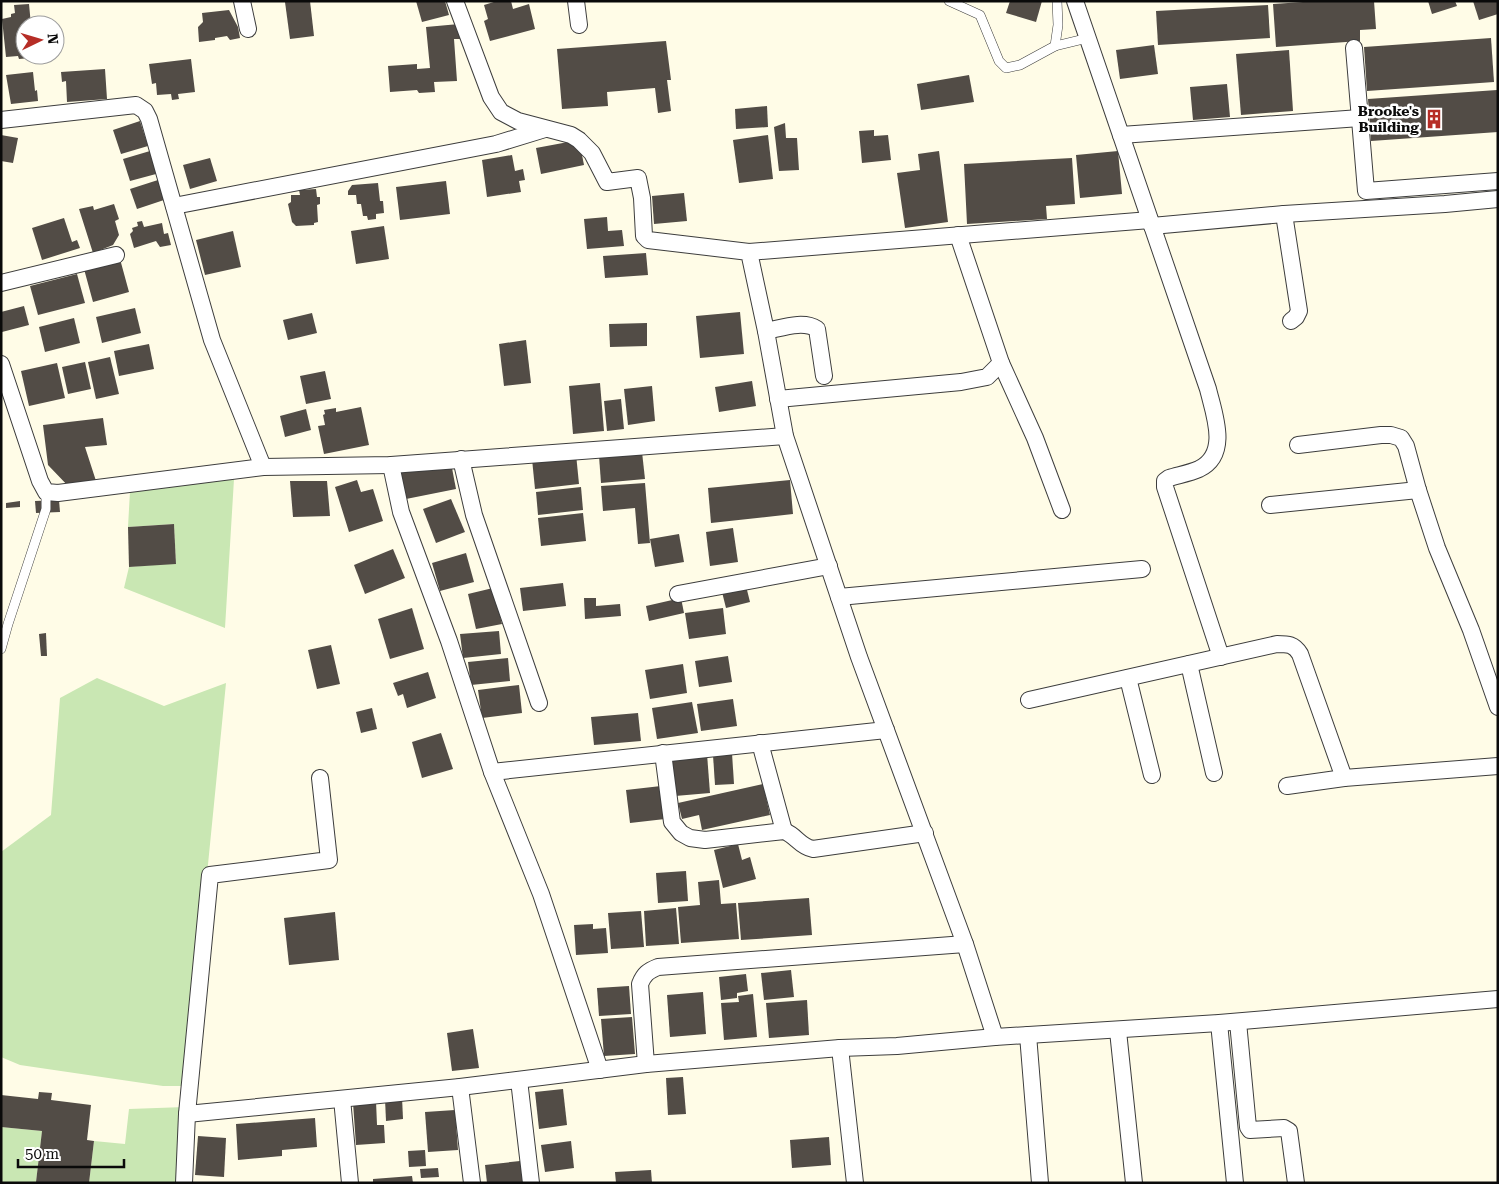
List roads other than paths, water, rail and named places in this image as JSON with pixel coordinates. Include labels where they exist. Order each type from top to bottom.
[{"type":"street","points":[[242,1],[248,29]]},
{"type":"street","points":[[455,1],[491,97],[501,112],[518,121],[571,135],[583,143],[592,153],[608,182],[638,178],[642,198],[644,236],[648,240],[750,252],[958,235],[1498,199]]},
{"type":"street","points":[[576,1],[579,25]]},
{"type":"street","points":[[1075,1],[1208,389],[1218,429],[1218,444],[1212,458],[1201,468],[1169,478],[1165,481],[1165,487],[1220,657]]},
{"type":"street","points":[[1354,48],[1366,191],[1498,181]]},
{"type":"street","points":[[1,120],[136,105],[141,107],[149,119],[212,340],[263,467]]},
{"type":"street","points":[[1121,136],[1360,118]]},
{"type":"street","points":[[174,206],[496,144],[545,128]]},
{"type":"street","points":[[1284,214],[1299,311],[1291,321]]},
{"type":"street","points":[[958,235],[997,346],[1001,363],[1035,438],[1062,510]]},
{"type":"street","points":[[750,252],[785,436],[859,657],[925,833],[996,1037]]},
{"type":"street","points":[[1,282],[116,255]]},
{"type":"street","points":[[766,331],[803,324],[817,329],[824,376]]},
{"type":"street","points":[[778,399],[961,382],[987,377],[1001,363]]},
{"type":"street","points":[[1,364],[40,481],[46,492],[70,493],[263,467],[391,465],[785,436]]},
{"type":"street","points":[[1298,445],[1381,435],[1401,438],[1406,446],[1418,490],[1446,573],[1471,630],[1498,707]]},
{"type":"street","points":[[461,459],[474,516],[539,703]]},
{"type":"street","points":[[391,465],[401,512],[449,641],[492,772],[541,894],[600,1070]]},
{"type":"street","points":[[1270,505],[1418,490]]},
{"type":"street","points":[[678,594],[829,566]]},
{"type":"street","points":[[839,597],[1142,569]]},
{"type":"street","points":[[1029,700],[1277,644],[1288,644],[1296,646],[1300,654],[1344,778]]},
{"type":"street","points":[[1189,664],[1214,773]]},
{"type":"street","points":[[1128,678],[1152,775]]},
{"type":"street","points":[[492,772],[886,730]]},
{"type":"street","points":[[760,743],[784,831]]},
{"type":"street","points":[[663,753],[672,822],[681,833],[690,838],[705,840],[784,831],[794,835],[805,847],[813,849],[925,833]]},
{"type":"street","points":[[1287,786],[1344,778],[1498,766]]},
{"type":"street","points":[[184,1183],[187,1114],[210,874],[329,860],[320,778]]},
{"type":"street","points":[[646,1064],[640,984],[643,976],[649,970],[658,967],[965,944]]},
{"type":"street","points":[[187,1114],[342,1100],[646,1064],[996,1037],[1219,1024],[1498,999]]},
{"type":"street","points":[[1238,1022],[1248,1127],[1250,1130],[1284,1128],[1289,1131],[1296,1183]]},
{"type":"street","points":[[1219,1024],[1235,1183]]},
{"type":"street","points":[[1118,1031],[1134,1183]]},
{"type":"street","points":[[1028,1035],[1040,1183]]},
{"type":"street","points":[[840,1048],[855,1183]]},
{"type":"street","points":[[519,1080],[531,1183]]},
{"type":"street","points":[[460,1087],[472,1183]]},
{"type":"street","points":[[342,1100],[350,1183]]},
{"type":"lane","points":[[949,1],[980,15],[999,61],[1006,68],[1020,65],[1055,46],[1088,38]]},
{"type":"lane","points":[[1055,46],[1058,24],[1058,1]]},
{"type":"lane","points":[[1,649],[46,509],[46,492]]},
{"type":"place","name":"Brooke's Building","points":[[1434,119]]}]
